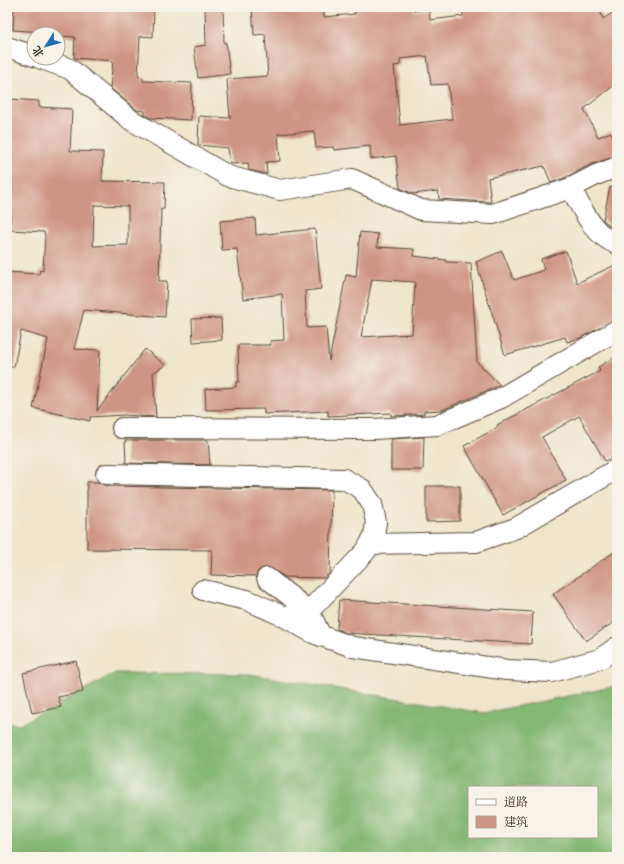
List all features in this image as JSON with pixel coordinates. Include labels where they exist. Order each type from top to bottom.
[{"type":"street","points":[[7,47],[26,53]]},
{"type":"street","points":[[62,66],[70,69],[131,120],[228,176],[280,190],[352,180],[421,210],[493,214],[572,188],[596,175],[617,167]]},
{"type":"street","points":[[572,188],[589,221],[609,241],[617,244]]},
{"type":"street","points":[[122,428],[374,429],[437,425],[500,398],[617,330]]},
{"type":"street","points":[[370,544],[476,542],[516,528],[617,469]]},
{"type":"street","points":[[106,474],[344,479],[362,489],[372,504],[376,522],[374,536],[366,551],[309,611]]},
{"type":"street","points":[[267,578],[309,611],[321,636]]},
{"type":"street","points":[[203,590],[247,600],[283,616],[321,636],[353,647],[507,670],[552,672],[600,659],[617,647]]},
{"type":"green space","points":[[115,673],[249,674],[484,713],[617,686],[617,857],[7,857],[7,722],[19,725]]},
{"type":"building","points":[[14,7],[154,7],[153,37],[140,36],[138,76],[143,77],[143,81],[192,83],[191,120],[150,118],[145,115],[145,111],[137,110],[110,88],[113,61],[74,58],[75,37],[66,36],[66,26],[26,26],[26,31],[13,30]]},
{"type":"building","points":[[205,7],[223,7],[224,43],[226,43],[230,74],[198,78],[194,47],[206,45]]},
{"type":"building","points":[[252,7],[323,7],[324,17],[355,14],[354,7],[414,7],[414,11],[429,9],[430,20],[463,16],[462,7],[599,7],[603,19],[617,10],[617,83],[584,109],[598,137],[611,132],[617,146],[617,156],[592,164],[551,183],[544,166],[488,178],[491,202],[439,199],[438,191],[413,194],[400,188],[396,156],[371,159],[370,146],[334,150],[333,147],[316,148],[314,131],[278,134],[280,161],[266,162],[267,174],[249,170],[248,163],[230,164],[228,148],[198,145],[199,116],[230,118],[227,79],[268,76],[265,34],[254,35]],"holes":[[[427,56],[431,85],[448,84],[452,119],[400,125],[394,66],[400,65],[400,59]]]},
{"type":"building","points":[[10,99],[39,101],[39,107],[72,109],[70,151],[103,152],[102,181],[165,182],[164,209],[161,209],[159,281],[167,281],[165,317],[84,310],[74,349],[100,350],[97,411],[145,349],[165,365],[153,373],[156,417],[124,415],[90,417],[90,421],[33,408],[48,339],[21,331],[14,367],[7,367],[7,272],[39,274],[40,270],[43,271],[45,236],[44,232],[10,230],[12,180],[7,180]],"holes":[[[94,205],[128,206],[128,245],[93,246]]]},
{"type":"building","points":[[610,187],[617,188],[617,231],[603,220]]},
{"type":"building","points":[[255,218],[256,235],[315,229],[321,289],[305,291],[307,328],[326,327],[329,361],[346,275],[356,277],[360,232],[378,234],[377,247],[414,249],[414,256],[446,260],[446,262],[471,263],[477,362],[500,385],[442,410],[424,411],[424,414],[391,416],[391,413],[328,416],[328,411],[264,414],[264,409],[206,410],[205,389],[236,387],[236,382],[239,382],[238,345],[271,345],[270,341],[284,340],[282,294],[243,299],[237,249],[222,250],[220,221]],"holes":[[[372,279],[415,282],[412,334],[361,337]]]},
{"type":"building","points":[[502,251],[514,280],[544,270],[541,259],[566,251],[577,283],[617,264],[617,319],[580,338],[567,342],[565,337],[505,355],[476,262]]},
{"type":"building","points":[[221,318],[222,340],[193,342],[192,319]]},
{"type":"building","points":[[617,356],[617,454],[605,461],[579,416],[542,437],[566,480],[503,515],[464,446],[498,427],[497,425],[600,371],[598,367]]},
{"type":"building","points":[[424,437],[423,470],[391,470],[391,439]]},
{"type":"building","points":[[125,440],[208,440],[210,465],[126,463]]},
{"type":"building","points":[[87,482],[98,482],[106,486],[332,490],[330,573],[324,578],[285,577],[268,567],[258,571],[256,576],[211,575],[212,550],[87,549]]},
{"type":"building","points":[[426,486],[460,486],[460,521],[426,522]]},
{"type":"building","points":[[617,550],[617,620],[586,641],[553,594]]},
{"type":"building","points":[[339,600],[533,612],[531,644],[346,633],[337,629]]},
{"type":"building","points":[[76,661],[83,692],[58,697],[61,707],[32,713],[23,673]]}]
